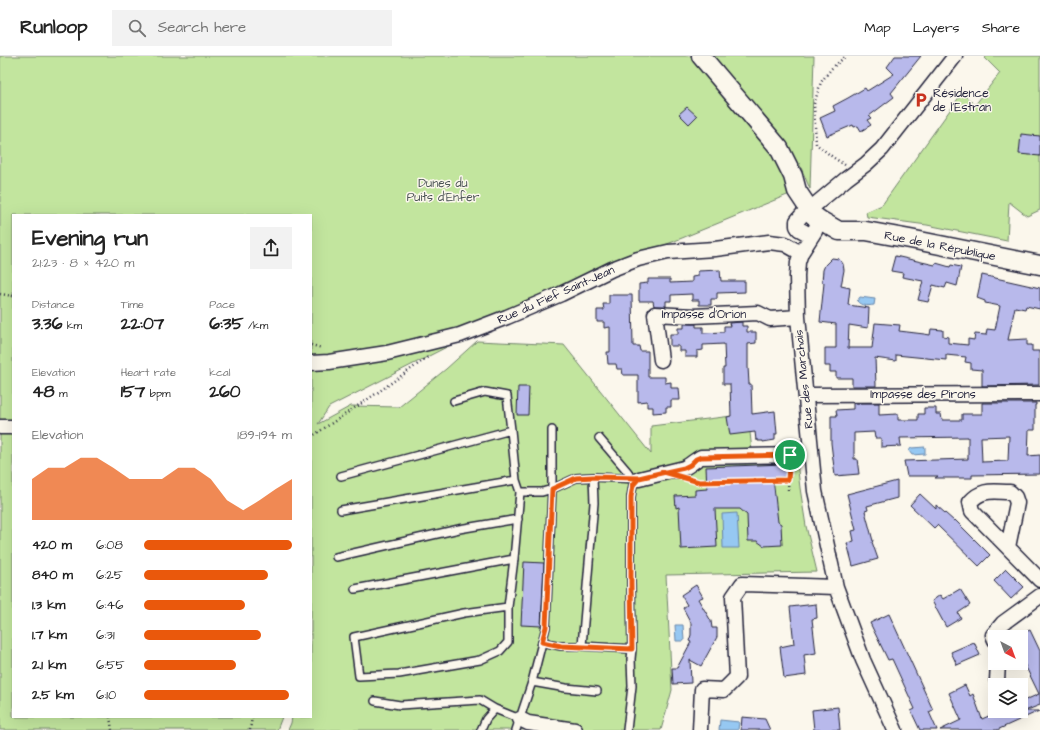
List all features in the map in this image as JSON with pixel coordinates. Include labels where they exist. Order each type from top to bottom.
[{"type":"street","points":[[701,56],[779,148],[793,176],[797,191],[812,212],[839,231]]},
{"type":"street","points":[[812,236],[799,230],[797,221],[802,215],[812,212],[882,149],[955,56]]},
{"type":"street","name":"Rue de la République","points":[[812,236],[839,231],[866,231],[1040,265]]},
{"type":"street","name":"Rue des Marchais","points":[[812,236],[801,253],[798,262],[797,276],[798,317],[815,491],[836,586],[862,660],[895,730]]},
{"type":"street","name":"Rue du Fief Saint-Jean","points":[[312,364],[347,360],[460,335],[561,294],[612,268],[638,259],[668,252],[715,249],[769,242],[785,244],[801,253]]},
{"type":"street","name":"Impasse d'Orion","points":[[661,360],[655,314],[693,316],[758,313],[770,319],[798,317]]},
{"type":"street","name":"Impasse des Pirons","points":[[806,395],[1040,394]]},
{"type":"street","points":[[0,427],[12,427]]},
{"type":"street","points":[[634,478],[684,468],[701,457],[790,455],[811,453]]},
{"type":"street","points":[[1008,547],[1040,580]]},
{"type":"street","points":[[700,730],[702,689],[724,690],[736,676],[733,597],[742,584],[836,586]]},
{"type":"street","points":[[997,630],[1003,623],[1040,596]]},
{"type":"street","points":[[518,724],[528,723],[575,730]]},
{"type":"lane","points":[[454,401],[485,392],[507,396],[516,480],[520,492],[508,607],[508,642],[500,651],[480,660],[399,674],[359,676],[354,637],[464,613],[508,607]]},
{"type":"lane","points":[[341,476],[511,430]]},
{"type":"lane","points":[[375,701],[400,704],[480,700],[518,724],[532,682],[546,627],[552,489],[552,430]]},
{"type":"lane","points":[[599,438],[634,478]]},
{"type":"lane","points":[[582,646],[594,503],[593,477]]},
{"type":"lane","points":[[520,492],[542,492],[576,478],[634,478]]},
{"type":"lane","points":[[627,730],[632,686],[631,497],[634,478]]},
{"type":"lane","points":[[341,510],[516,480]]},
{"type":"lane","points":[[336,557],[459,529],[518,519]]},
{"type":"lane","points":[[355,589],[514,559]]},
{"type":"lane","points":[[542,642],[561,646],[632,649]]},
{"type":"lane","points":[[532,682],[566,688],[597,691]]},
{"type":"lane","points":[[481,730],[486,719],[495,709]]},
{"type":"path","points":[[846,56],[832,68],[821,82],[814,104],[816,144],[834,158],[856,171]]},
{"type":"path","points":[[0,294],[12,296]]},
{"type":"path","points":[[312,436],[434,353]]},
{"type":"path","points":[[788,490],[790,455]]},
{"type":"path","points":[[664,472],[699,482],[788,480]]},
{"type":"path","points":[[110,718],[112,730]]},
{"type":"path","points":[[250,730],[252,718]]},
{"type":"green space","name":"Dunes du Puits d'Enfer","points":[[0,56],[814,56],[810,189],[799,163],[797,191],[572,283],[329,407],[318,424],[351,406],[399,407],[446,369],[477,341],[564,345],[651,454],[651,426],[748,414],[752,451],[795,445],[806,526],[817,572],[666,575],[672,690],[661,730],[288,730],[292,718],[312,718],[312,214],[12,214],[12,718],[282,718],[277,730],[0,730]]},
{"type":"green space","points":[[987,56],[1040,56],[1040,210],[1027,216],[1009,202],[1007,241],[927,225],[867,217],[866,212],[882,205],[960,96],[965,96],[975,105],[1000,73],[985,58]]},
{"type":"water","points":[[860,297],[875,299],[874,305],[860,304],[857,301]]},
{"type":"water","points":[[925,447],[925,454],[912,455],[909,451],[911,448]]},
{"type":"water","points":[[737,513],[739,548],[723,548],[722,514]]},
{"type":"water","points":[[675,625],[683,625],[684,641],[676,641]]},
{"type":"water","points":[[720,720],[739,722],[738,730],[719,730]]},
{"type":"building","points":[[895,56],[921,56],[891,93],[894,97],[869,116],[871,118],[867,120],[871,125],[861,131],[858,126],[854,127],[853,125],[827,136],[820,118],[835,111],[833,106],[865,88],[867,91],[894,74],[887,67]]},
{"type":"building","points":[[687,107],[697,116],[689,124],[679,114]]},
{"type":"building","points":[[1021,134],[1040,136],[1040,156],[1019,154]]},
{"type":"building","points":[[895,256],[935,265],[936,263],[950,267],[951,265],[961,267],[957,286],[947,283],[945,288],[933,285],[928,302],[918,300],[923,281],[902,277],[903,273],[891,271]]},
{"type":"building","points":[[832,258],[839,259],[843,264],[844,270],[841,286],[850,288],[848,305],[869,308],[868,328],[849,325],[848,348],[872,348],[875,323],[900,325],[899,331],[930,335],[931,329],[943,330],[943,336],[948,337],[948,343],[968,345],[968,339],[974,340],[975,334],[986,335],[987,329],[995,330],[1000,306],[985,303],[985,301],[977,298],[982,275],[1040,288],[1040,309],[1026,306],[1025,309],[1015,307],[1008,340],[1027,339],[1027,345],[1032,345],[1032,351],[1039,351],[1039,385],[982,386],[982,370],[971,369],[971,363],[965,362],[966,357],[946,355],[946,360],[896,355],[896,361],[875,358],[876,386],[852,386],[852,378],[836,378],[836,372],[830,372],[830,366],[825,366],[825,348],[836,348],[836,324],[820,322],[824,283],[822,282],[823,270],[825,265]]},
{"type":"building","points":[[720,270],[721,281],[745,281],[745,292],[717,293],[717,299],[711,299],[711,305],[699,305],[699,300],[692,300],[692,294],[671,295],[671,301],[666,301],[666,306],[654,306],[653,301],[639,301],[639,284],[648,283],[648,279],[670,279],[670,283],[692,282],[692,277],[698,276],[698,271]]},
{"type":"building","points":[[609,295],[632,295],[633,346],[639,346],[640,351],[648,351],[648,377],[665,377],[665,383],[671,382],[671,388],[679,388],[680,400],[671,400],[671,407],[666,407],[666,412],[653,413],[653,407],[647,407],[647,401],[638,402],[638,375],[623,375],[622,369],[617,369],[616,364],[608,364],[607,352],[610,352],[610,327],[604,328],[604,322],[597,322],[597,310],[604,310],[603,304],[609,304]]},
{"type":"building","points":[[742,322],[742,326],[747,326],[747,332],[756,332],[756,343],[748,344],[748,367],[749,384],[751,384],[752,414],[775,411],[777,434],[775,434],[775,440],[763,442],[758,441],[756,440],[755,432],[730,435],[727,417],[731,416],[730,384],[723,384],[723,368],[725,368],[724,344],[703,345],[703,350],[697,351],[697,357],[685,357],[685,351],[679,351],[679,346],[670,346],[670,334],[678,334],[678,328],[684,328],[684,324],[696,324],[696,327],[703,327],[703,333],[724,332],[724,326],[730,326],[729,323]]},
{"type":"building","points":[[518,387],[529,387],[528,415],[517,415]]},
{"type":"building","points":[[853,403],[879,403],[879,415],[898,414],[898,420],[918,420],[918,414],[924,414],[924,408],[936,408],[936,414],[941,414],[942,420],[962,420],[962,414],[982,414],[982,403],[1036,403],[1035,430],[1029,430],[1028,456],[1040,455],[1040,474],[972,475],[972,478],[907,476],[904,461],[968,459],[968,437],[900,438],[901,446],[881,447],[881,438],[875,438],[874,432],[854,433],[854,459],[857,459],[859,474],[835,476],[831,443],[831,416],[837,416],[836,410],[853,409]],"holes":[[[1009,436],[1008,461],[982,462],[981,437]]]},
{"type":"building","points":[[785,464],[789,467],[789,474],[786,477],[773,478],[778,522],[781,524],[782,545],[764,546],[757,541],[748,541],[747,515],[740,509],[715,509],[717,547],[681,549],[679,507],[676,508],[675,496],[695,495],[695,490],[707,489],[706,467]]},
{"type":"building","points":[[897,481],[897,498],[867,506],[868,510],[865,511],[872,542],[878,559],[853,566],[847,543],[854,541],[852,531],[856,530],[847,494]]},
{"type":"building","points":[[920,494],[936,509],[936,505],[954,521],[955,520],[990,555],[979,566],[937,525],[934,528],[910,505]]},
{"type":"building","points":[[524,562],[544,563],[541,626],[521,625]]},
{"type":"building","points":[[1006,569],[1024,587],[1011,599],[994,581]]},
{"type":"building","points":[[696,585],[703,597],[698,599],[711,621],[712,628],[717,628],[717,637],[701,666],[690,660],[691,683],[673,684],[672,668],[677,668],[691,642],[689,641],[691,635],[691,623],[683,608],[687,605],[681,595]]},
{"type":"building","points":[[960,589],[970,605],[958,613],[961,618],[946,627],[932,601],[940,595],[943,599]]},
{"type":"building","points":[[816,604],[817,618],[812,619],[816,653],[804,655],[806,675],[784,678],[780,647],[794,644],[790,607]]},
{"type":"building","points":[[889,614],[933,710],[929,712],[937,730],[920,730],[911,711],[915,709],[892,659],[888,660],[870,623]]},
{"type":"building","points":[[1030,630],[1040,651],[1040,705],[1028,710],[1028,699],[1039,694],[1027,670],[1028,631]]},
{"type":"building","points":[[974,642],[980,655],[957,665],[951,652]]},
{"type":"building","points":[[965,685],[970,696],[973,694],[982,719],[988,716],[988,718],[1024,718],[997,730],[940,730],[961,720],[949,693]]},
{"type":"building","points":[[838,707],[840,730],[814,730],[812,710]]},
{"type":"building","points":[[1028,711],[1039,711],[1028,716]]},
{"type":"building","points":[[742,717],[765,719],[770,730],[741,730]]},
{"type":"place","name":"Résidence de l'Estran","points":[[921,100]]},
{"type":"route","points":[[790,455],[701,457],[684,468],[664,472],[639,478],[576,478],[552,489],[546,627],[542,642],[561,646],[632,649],[631,497],[633,485],[639,478],[664,472],[684,479],[699,482],[788,480],[790,455]]}]
